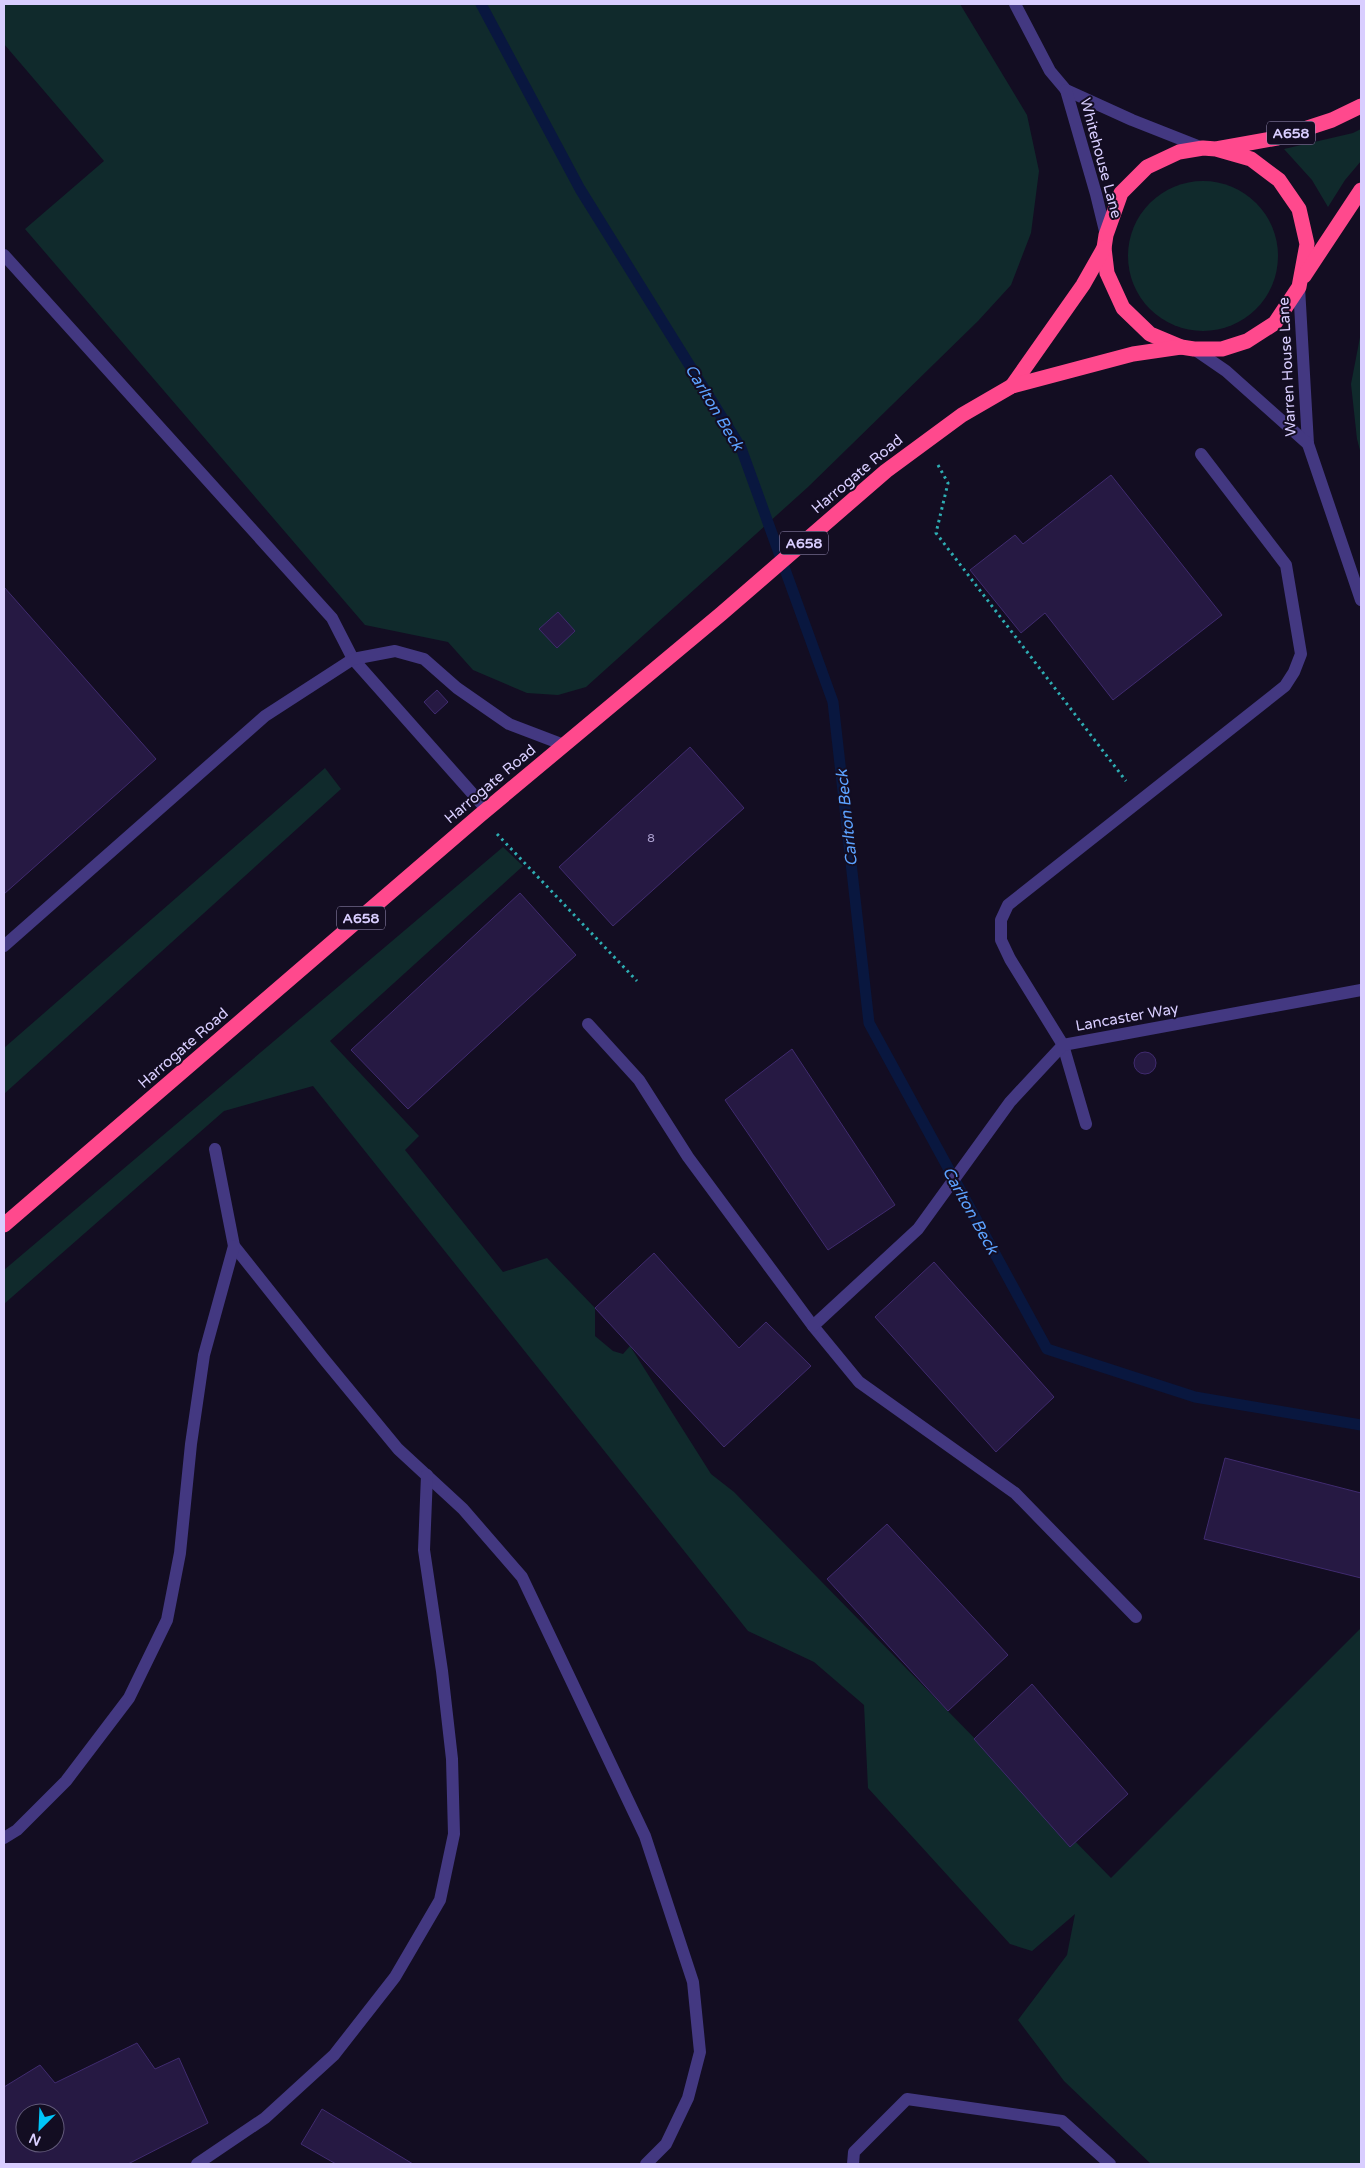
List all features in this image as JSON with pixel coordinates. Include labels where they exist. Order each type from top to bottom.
[{"type":"highway","name":"A658","points":[[1210,148],[1277,138],[1332,120],[1361,106]]},
{"type":"highway","name":"Harrogate Road","points":[[1012,386],[1083,285],[1105,241],[1121,193],[1147,167],[1179,152],[1210,148]]},
{"type":"highway","points":[[1210,148],[1251,158],[1279,180],[1299,209],[1306,244],[1301,283]]},
{"type":"highway","points":[[1105,241],[1107,273],[1123,308],[1150,334],[1188,348],[1222,349],[1247,341],[1275,323],[1361,190]]},
{"type":"highway","name":"Harrogate Road","points":[[4,1225],[483,813],[721,614],[886,471],[962,415],[1012,386],[1133,354],[1188,348]]},
{"type":"street","name":"Whitehouse Lane","points":[[1015,4],[1050,71],[1066,90],[1096,194],[1105,241]]},
{"type":"street","name":"Whitehouse Lane","points":[[1066,90],[1132,120],[1210,148]]},
{"type":"street","points":[[4,255],[332,618],[353,659],[483,813]]},
{"type":"street","name":"Warren House Lane","points":[[1301,283],[1308,444],[1361,600]]},
{"type":"street","name":"Warren House Lane","points":[[1188,348],[1226,371],[1308,444]]},
{"type":"street","points":[[1086,1124],[1063,1045],[1001,940],[1001,920],[1008,905],[1285,686],[1302,654],[1286,565],[1201,454]]},
{"type":"street","points":[[4,946],[265,716],[353,659],[395,651],[424,659],[457,688],[509,724],[564,745]]},
{"type":"street","name":"Lancaster Way","points":[[812,1326],[918,1228],[1010,1102],[1063,1045],[1361,990]]},
{"type":"street","points":[[588,1024],[639,1080],[688,1157],[812,1326],[859,1382],[1015,1494],[1136,1618]]},
{"type":"street","points":[[4,1838],[17,1830],[66,1781],[129,1698],[167,1620],[180,1553],[191,1444],[204,1355],[234,1246],[215,1149]]},
{"type":"street","points":[[234,1246],[398,1448],[463,1509],[522,1577],[645,1836],[693,1982],[700,2052],[688,2098],[666,2144],[646,2164]]},
{"type":"street","points":[[197,2164],[265,2118],[334,2055],[395,1977],[440,1900],[454,1834],[452,1759],[442,1671],[424,1550],[427,1476]]},
{"type":"street","points":[[853,2164],[854,2152],[908,2099],[1062,2121],[1110,2164]]},
{"type":"path","points":[[936,460],[948,482],[936,532],[1141,800]]},
{"type":"path","points":[[483,813],[637,981]]},
{"type":"green space","points":[[4,4],[960,4],[1027,115],[1039,171],[1031,233],[1011,285],[978,321],[808,487],[586,687],[558,695],[527,693],[473,670],[448,642],[365,625],[25,229],[104,161],[4,44]]},
{"type":"green space","points":[[1361,129],[1361,161],[1345,180],[1328,207],[1312,180],[1284,149],[1353,133]]},
{"type":"green space","points":[[1203,181],[1232,187],[1256,203],[1272,227],[1278,256],[1272,285],[1256,309],[1232,325],[1203,331],[1174,325],[1150,309],[1134,285],[1128,256],[1134,227],[1150,203],[1174,187]]},
{"type":"green space","points":[[1361,332],[1361,454],[1357,439],[1351,384]]},
{"type":"green space","points":[[325,768],[341,789],[4,1094],[4,1048]]},
{"type":"green space","points":[[503,847],[523,866],[330,1041],[419,1136],[405,1150],[503,1272],[547,1258],[595,1308],[595,1336],[613,1351],[623,1354],[630,1346],[711,1474],[734,1492],[1111,1878],[1361,1628],[1361,2164],[1151,2164],[1064,2081],[1018,2020],[1067,1955],[1075,1914],[1032,1951],[1010,1944],[868,1788],[864,1705],[814,1662],[748,1631],[313,1086],[224,1111],[4,1304],[4,1270]]},
{"type":"building","points":[[1111,475],[1222,615],[1113,700],[1045,613],[1021,633],[970,570],[1015,535],[1023,544]]},
{"type":"building","points":[[4,587],[156,759],[4,894]]},
{"type":"building","points":[[558,612],[575,631],[557,648],[539,629]]},
{"type":"building","points":[[437,690],[448,702],[435,714],[424,702]]},
{"type":"building","points":[[690,747],[744,808],[613,926],[559,867]]},
{"type":"building","points":[[520,893],[576,955],[408,1109],[351,1050]]},
{"type":"building","points":[[792,1049],[895,1205],[828,1250],[725,1100]]},
{"type":"building","points":[[1145,1052],[1153,1055],[1156,1063],[1153,1071],[1145,1074],[1137,1071],[1134,1063],[1137,1055]]},
{"type":"building","points":[[654,1253],[739,1348],[766,1322],[811,1366],[724,1447],[595,1308]]},
{"type":"building","points":[[934,1262],[1054,1397],[996,1452],[875,1317]]},
{"type":"building","points":[[1225,1458],[1361,1493],[1361,1578],[1204,1539]]},
{"type":"building","points":[[887,1524],[1008,1655],[948,1711],[827,1579]]},
{"type":"building","points":[[1032,1684],[1128,1794],[1070,1847],[974,1739]]},
{"type":"building","points":[[137,2043],[155,2069],[179,2058],[208,2123],[128,2164],[4,2164],[4,2087],[40,2065],[55,2083]]},
{"type":"building","points":[[322,2109],[413,2164],[336,2164],[301,2144]]},
{"type":"waterway","name":"Carlton Beck","points":[[481,4],[580,189],[741,448],[833,702],[869,1023],[1047,1349],[1195,1397],[1361,1425]]}]
